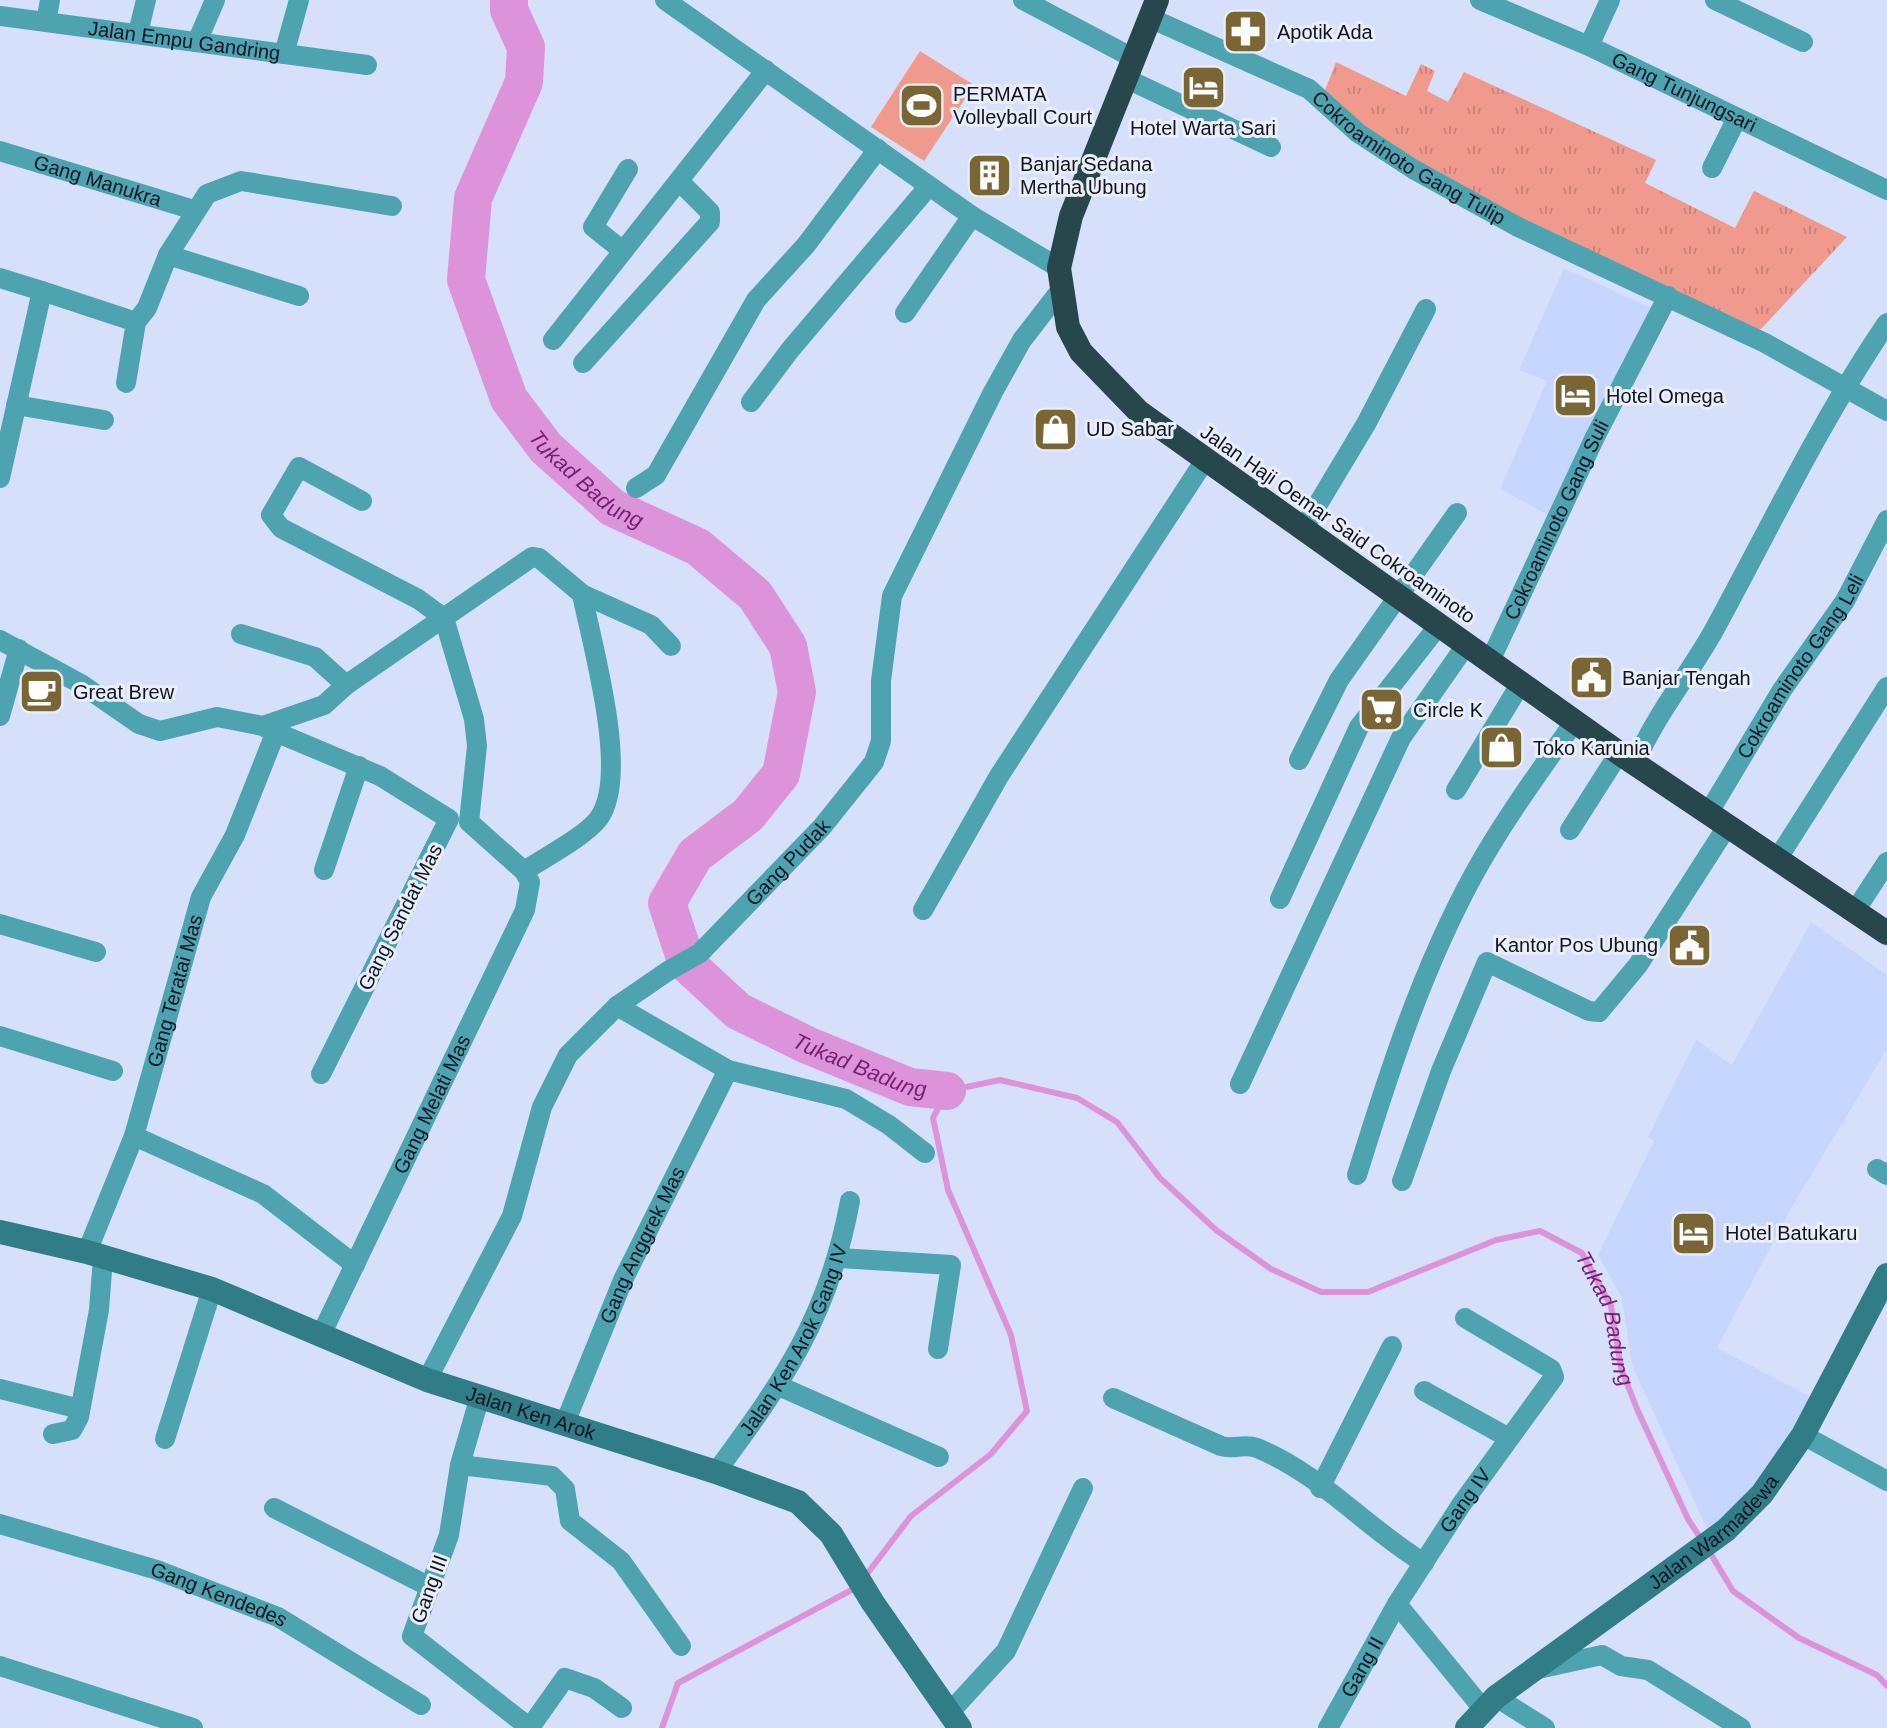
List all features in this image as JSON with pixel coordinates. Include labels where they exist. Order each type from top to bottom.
[{"type":"highway","name":"Jalan Haji Oemar Said Cokroaminoto","points":[[1151,6],[1071,216],[1059,280],[1068,327],[1097,373],[1139,412],[1205,460],[1627,758],[1887,933]]},
{"type":"street","points":[[46,22],[50,0]]},
{"type":"street","points":[[138,33],[146,0]]},
{"type":"street","points":[[197,42],[215,0]]},
{"type":"street","points":[[284,54],[299,0]]},
{"type":"street","points":[[665,0],[1059,280]]},
{"type":"street","points":[[1023,0],[1129,68],[1271,147]]},
{"type":"street","name":"Gang Tunjungsari","points":[[1480,0],[1589,46],[1887,190]]},
{"type":"street","points":[[1589,46],[1610,0]]},
{"type":"street","points":[[1715,0],[1803,42]]},
{"type":"street","name":"Cokroaminoto Gang Tulip","points":[[1151,6],[1309,89],[1358,133],[1413,169],[1518,227],[1668,296],[1887,411]]},
{"type":"street","name":"Jalan Empu Gandring","points":[[0,16],[367,65]]},
{"type":"street","points":[[553,340],[766,70]]},
{"type":"street","points":[[1712,168],[1737,118]]},
{"type":"street","points":[[636,488],[656,475],[756,300],[806,245],[878,149]]},
{"type":"street","name":"Gang Manukra","points":[[0,151],[194,210]]},
{"type":"street","points":[[623,251],[593,227],[628,169]]},
{"type":"street","points":[[126,383],[136,322],[147,308],[168,255],[207,194],[241,181],[392,206]]},
{"type":"street","points":[[583,363],[710,222],[710,212],[680,182]]},
{"type":"street","points":[[751,402],[790,350],[929,186]]},
{"type":"street","points":[[905,313],[972,216]]},
{"type":"street","points":[[168,255],[299,296]]},
{"type":"street","points":[[0,278],[136,322]]},
{"type":"street","name":"Gang Pudak","points":[[427,1380],[512,1216],[542,1107],[553,1079],[568,1055],[617,1006],[700,953],[822,827],[874,762],[881,741],[881,681],[892,596],[993,392],[1059,280]]},
{"type":"street","points":[[0,478],[42,291]]},
{"type":"street","name":"Cokroaminoto Gang Suli","points":[[1490,661],[1595,437],[1668,296]]},
{"type":"street","points":[[1303,529],[1366,424],[1426,309]]},
{"type":"street","points":[[1570,830],[1650,730],[1711,634],[1844,386],[1887,323]]},
{"type":"street","points":[[16,405],[104,420]]},
{"type":"street","points":[[923,910],[999,776],[1205,460]]},
{"type":"street","points":[[362,501],[299,467],[271,515],[281,528],[418,599],[444,618],[474,719],[477,746],[469,822],[524,871],[599,819],[605,803],[611,762],[610,733],[582,594]]},
{"type":"street","points":[[1299,760],[1339,680],[1457,513]]},
{"type":"street","name":"Cokroaminoto Gang Leli","points":[[1402,1181],[1441,1071],[1487,962],[1589,1011],[1599,1012],[1638,965],[1718,818],[1782,690],[1845,601],[1887,520]]},
{"type":"street","points":[[269,730],[324,705],[346,685],[532,557],[539,558],[582,594],[651,625],[671,646]]},
{"type":"street","points":[[1280,899],[1359,727],[1439,625]]},
{"type":"street","points":[[241,634],[315,657],[346,685]]},
{"type":"street","points":[[0,716],[10,644]]},
{"type":"street","name":"Gang Sandat Mas","points":[[10,644],[150,728],[160,731],[217,717],[269,730],[359,766],[449,819],[321,1074]]},
{"type":"street","points":[[1240,1084],[1401,738],[1466,645]]},
{"type":"street","points":[[1456,790],[1521,683]]},
{"type":"street","points":[[1778,858],[1887,687]]},
{"type":"street","points":[[1357,1175],[1414,1002],[1452,917],[1495,838],[1575,721]]},
{"type":"street","name":"Gang Teratai Mas","points":[[80,1409],[99,1310],[95,1255],[134,1136],[201,897],[235,835],[269,730]]},
{"type":"street","points":[[324,870],[359,766]]},
{"type":"street","points":[[1855,911],[1887,862]]},
{"type":"street","name":"Gang Melati Mas","points":[[321,1335],[525,910],[530,882],[524,871]]},
{"type":"street","points":[[0,924],[96,952]]},
{"type":"street","points":[[617,1006],[728,1070],[846,1099],[889,1125],[925,1153]]},
{"type":"street","points":[[0,1036],[113,1071]]},
{"type":"street","name":"Gang Anggrek Mas","points":[[565,1423],[623,1280],[728,1070]]},
{"type":"street","points":[[134,1136],[263,1194],[355,1265]]},
{"type":"street","name":"Jalan Ken Arok Gang IV","points":[[716,1472],[779,1386],[821,1305],[840,1258],[850,1201]]},
{"type":"street","name":"Jalan Ken Arok","points":[[0,1232],[95,1255],[212,1289],[427,1380],[716,1472],[798,1502],[831,1534],[873,1603],[955,1720]]},
{"type":"street","points":[[840,1258],[951,1265],[938,1349]]},
{"type":"street","name":"Jalan Warmadewa","points":[[1467,1728],[1490,1704],[1532,1671],[1726,1530],[1762,1494],[1803,1435],[1887,1275]]},
{"type":"street","points":[[165,1439],[212,1289]]},
{"type":"street","name":"Gang IV","points":[[1397,1604],[1555,1374],[1465,1318]]},
{"type":"street","points":[[1320,1488],[1392,1346]]},
{"type":"street","points":[[779,1386],[939,1457]]},
{"type":"street","points":[[0,1389],[80,1409],[72,1430],[53,1434]]},
{"type":"street","points":[[1424,1391],[1509,1438]]},
{"type":"street","name":"Gang III","points":[[480,1396],[460,1465],[449,1535],[412,1636],[531,1727],[565,1678],[594,1688],[622,1708]]},
{"type":"street","points":[[1113,1398],[1221,1446],[1230,1449],[1243,1444],[1258,1449],[1315,1478],[1320,1488],[1375,1526],[1390,1542],[1424,1563]]},
{"type":"street","points":[[1803,1435],[1887,1481]]},
{"type":"street","points":[[460,1465],[552,1476],[565,1489],[570,1521],[621,1561],[681,1646]]},
{"type":"street","points":[[955,1720],[1006,1651],[1083,1488]]},
{"type":"street","points":[[274,1508],[428,1586]]},
{"type":"street","name":"Gang Kendedes","points":[[0,1524],[157,1570],[278,1617],[421,1705]]},
{"type":"street","points":[[1397,1604],[1490,1704],[1545,1728]]},
{"type":"street","name":"Gang II","points":[[1328,1728],[1397,1604]]},
{"type":"street","points":[[1532,1671],[1602,1655],[1621,1666],[1648,1670],[1741,1728]]},
{"type":"street","points":[[0,1666],[164,1724],[193,1728]]},
{"type":"shaded area","name":"Hotel Omega","points":[[1564,268],[1658,311],[1552,517],[1500,489],[1547,381],[1519,370]]},
{"type":"shaded area","name":"Hotel Batukaru","points":[[1811,922],[1887,975],[1887,1049],[1790,1210],[1717,1348],[1811,1397],[1774,1467],[1732,1513],[1707,1529],[1632,1365],[1622,1298],[1598,1255],[1654,1141],[1648,1137],[1696,1040],[1732,1065]]},
{"type":"green space","name":"PERMATA Volleyball Court","points":[[920,51],[974,85],[924,161],[871,127]]},
{"type":"green space","points":[[1336,62],[1406,96],[1421,64],[1435,71],[1427,91],[1448,102],[1464,72],[1656,160],[1645,183],[1735,228],[1754,191],[1847,237],[1761,329],[1750,329],[1518,222],[1361,129],[1324,93]]},
{"type":"waterway","name":"Tukad Badung","points":[[509,0],[509,10],[526,47],[524,82],[473,198],[466,280],[509,399],[546,448],[613,508],[698,547],[755,595],[788,646],[797,692],[781,774],[748,815],[695,855],[667,903],[687,964],[738,1011],[807,1045],[910,1087],[947,1091]]},
{"type":"waterway","name":"Tukad Badung","points":[[864,1578],[911,1516],[991,1454],[1027,1411],[1011,1335],[948,1190],[933,1118],[947,1091],[1000,1080],[1077,1098],[1117,1122],[1160,1178],[1216,1230],[1271,1269],[1321,1292],[1368,1292],[1496,1240],[1540,1231],[1582,1253],[1611,1306],[1621,1368],[1637,1409],[1688,1519],[1703,1542]]},
{"type":"waterway","name":"Tukad Badung","points":[[1709,1551],[1733,1591],[1799,1638],[1877,1675],[1887,1686]]},
{"type":"waterway","points":[[662,1728],[678,1683],[857,1587]]},
{"type":"place","name":"Apotik Ada","points":[[1246,32]]},
{"type":"place","name":"Hotel Warta Sari","points":[[1203,88]]},
{"type":"place","name":"PERMATA Volleyball Court","points":[[922,106]]},
{"type":"place","name":"Banjar Sedana Mertha Ubung","points":[[989,175]]},
{"type":"place","name":"Hotel Omega","points":[[1575,396]]},
{"type":"place","name":"UD Sabar","points":[[1055,429]]},
{"type":"place","name":"Banjar Tengah","points":[[1591,678]]},
{"type":"place","name":"Great Brew","points":[[42,692]]},
{"type":"place","name":"Circle K","points":[[1382,710]]},
{"type":"place","name":"Toko Karunia","points":[[1502,748]]},
{"type":"place","name":"Kantor Pos Ubung","points":[[1689,945]]},
{"type":"place","name":"Hotel Batukaru","points":[[1694,1233]]}]
